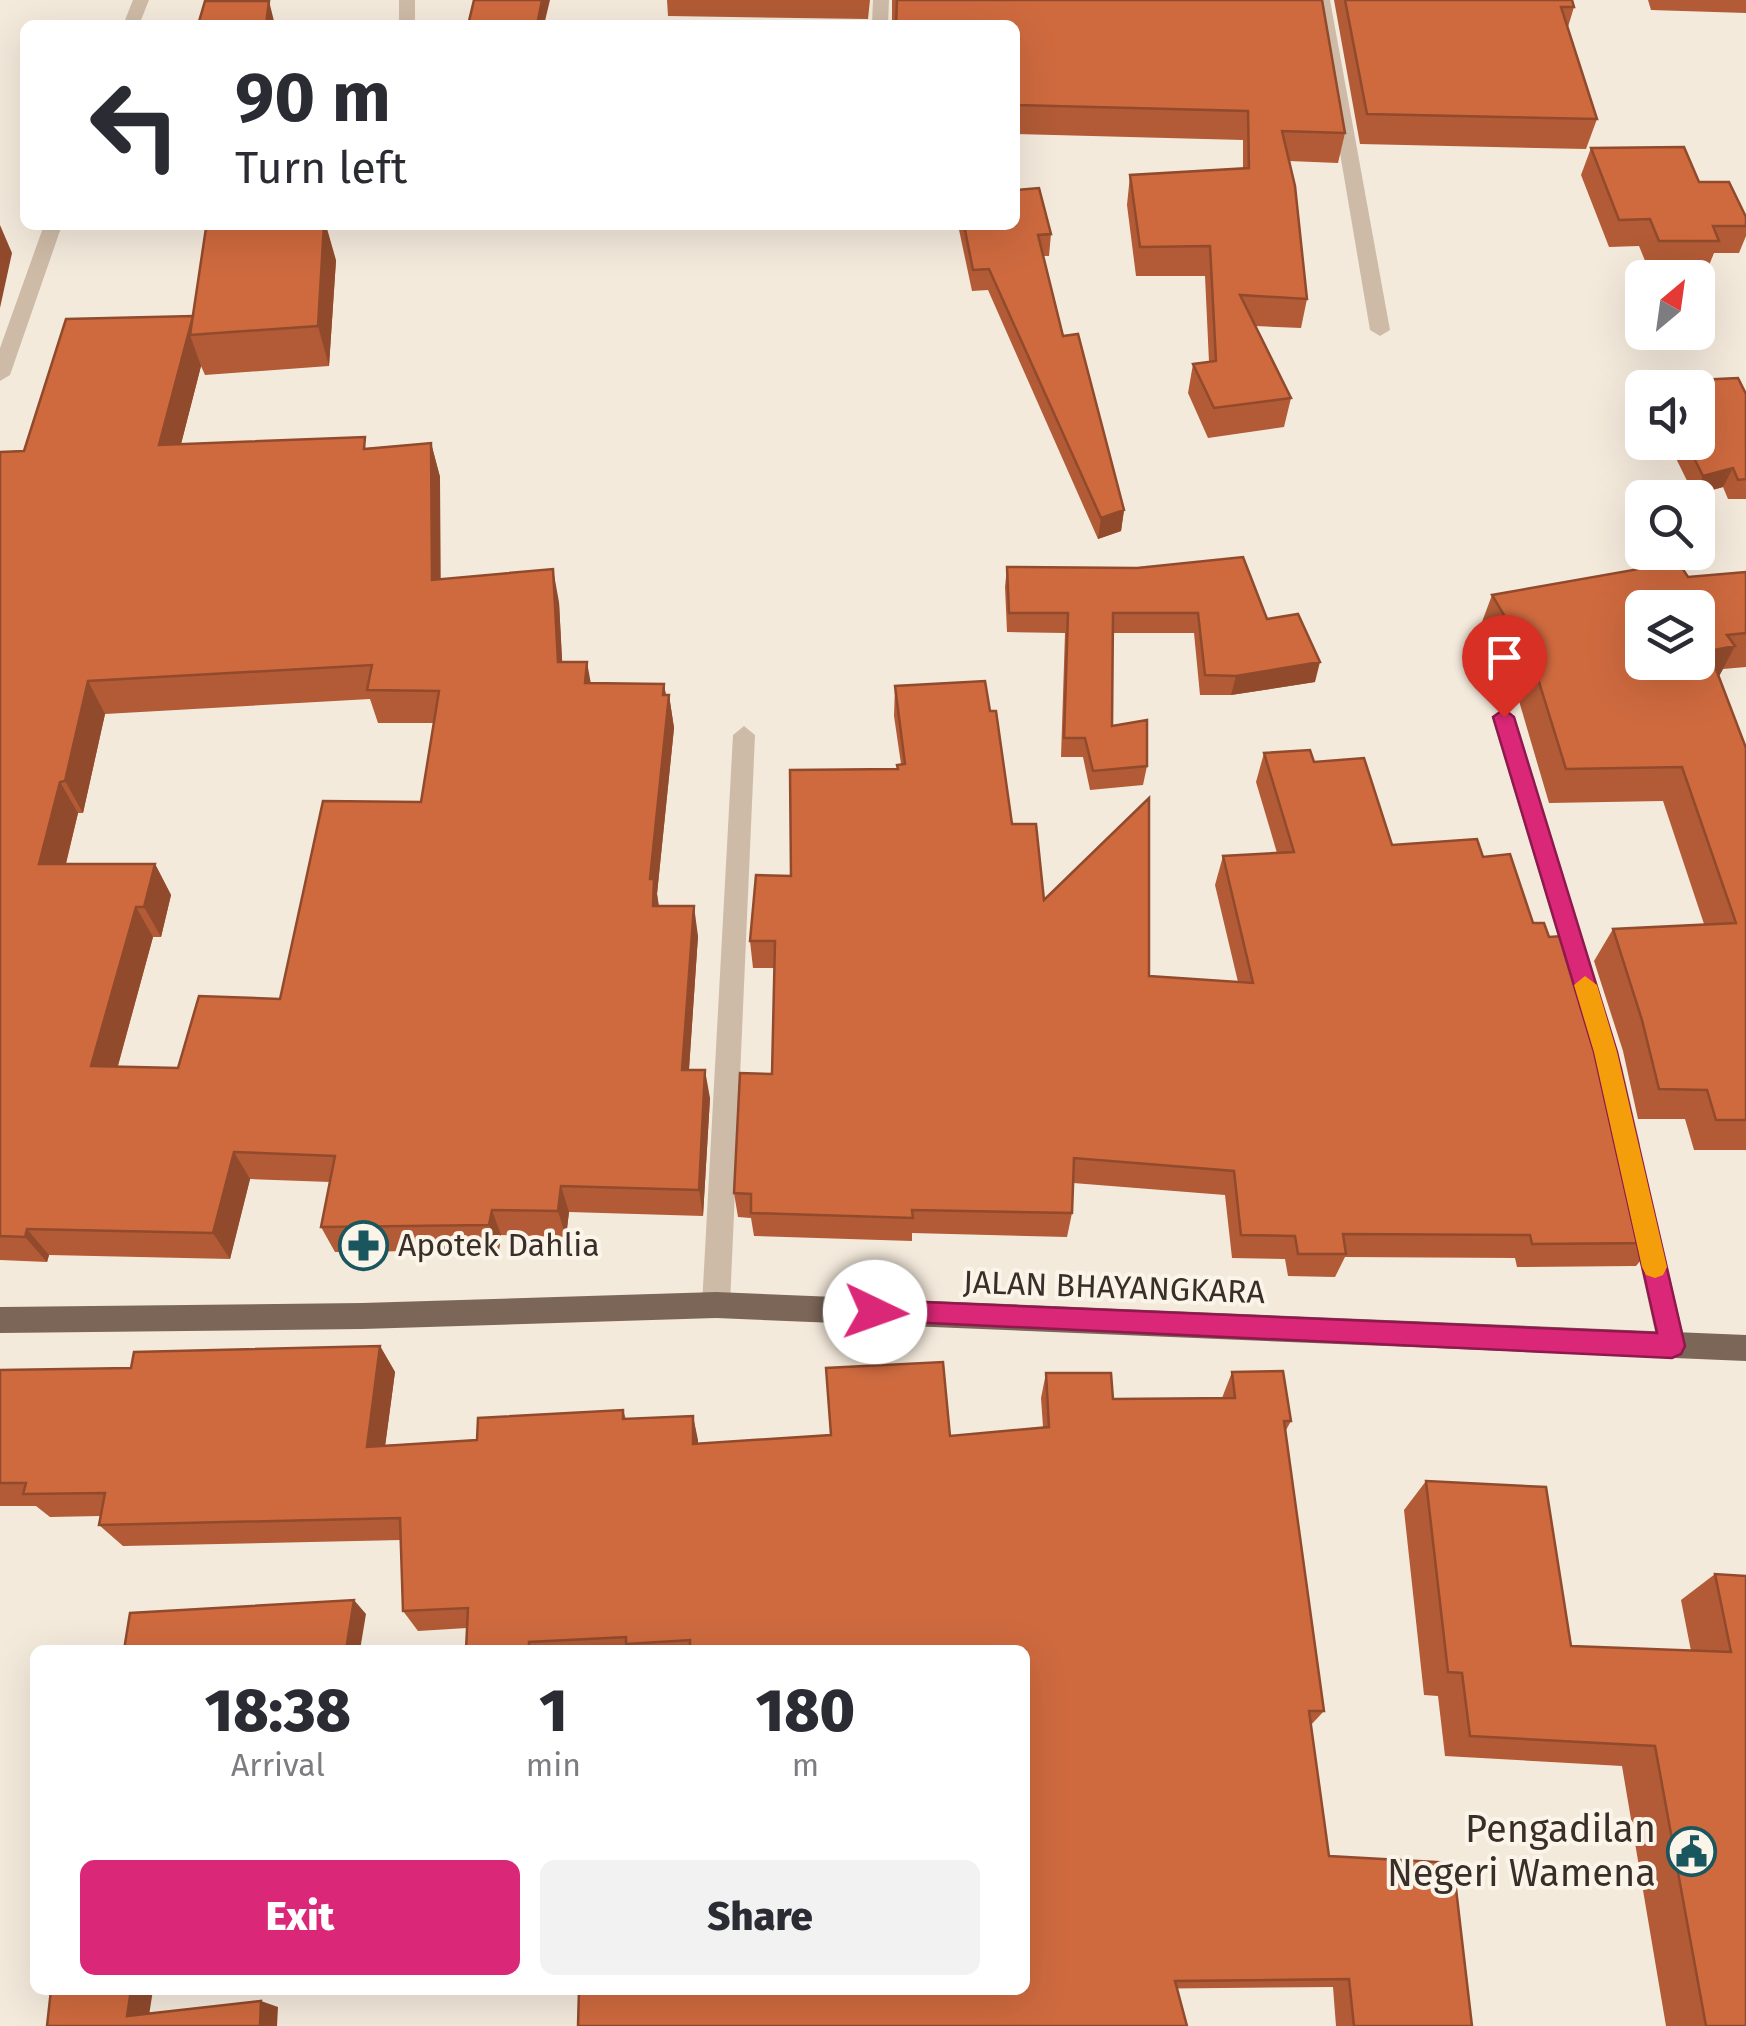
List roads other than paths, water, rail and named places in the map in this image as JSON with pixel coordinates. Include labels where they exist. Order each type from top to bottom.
[{"type":"main road","name":"JALAN BHAYANGKARA","points":[[0,1320],[362,1316],[716,1305],[1746,1348]]},
{"type":"street","points":[[1322,0],[1380,330]]},
{"type":"street","points":[[0,375],[51,230]]},
{"type":"street","points":[[1504,717],[1589,996]]},
{"type":"street","points":[[716,1305],[744,734]]},
{"type":"street","points":[[1600,1033],[1631,1162]]},
{"type":"street","points":[[1639,1199],[1672,1346]]},
{"type":"place","name":"Apotek Dahlia","points":[[363,1245]]},
{"type":"place","name":"Pengadilan Negeri Wamena","points":[[1691,1851]]}]
